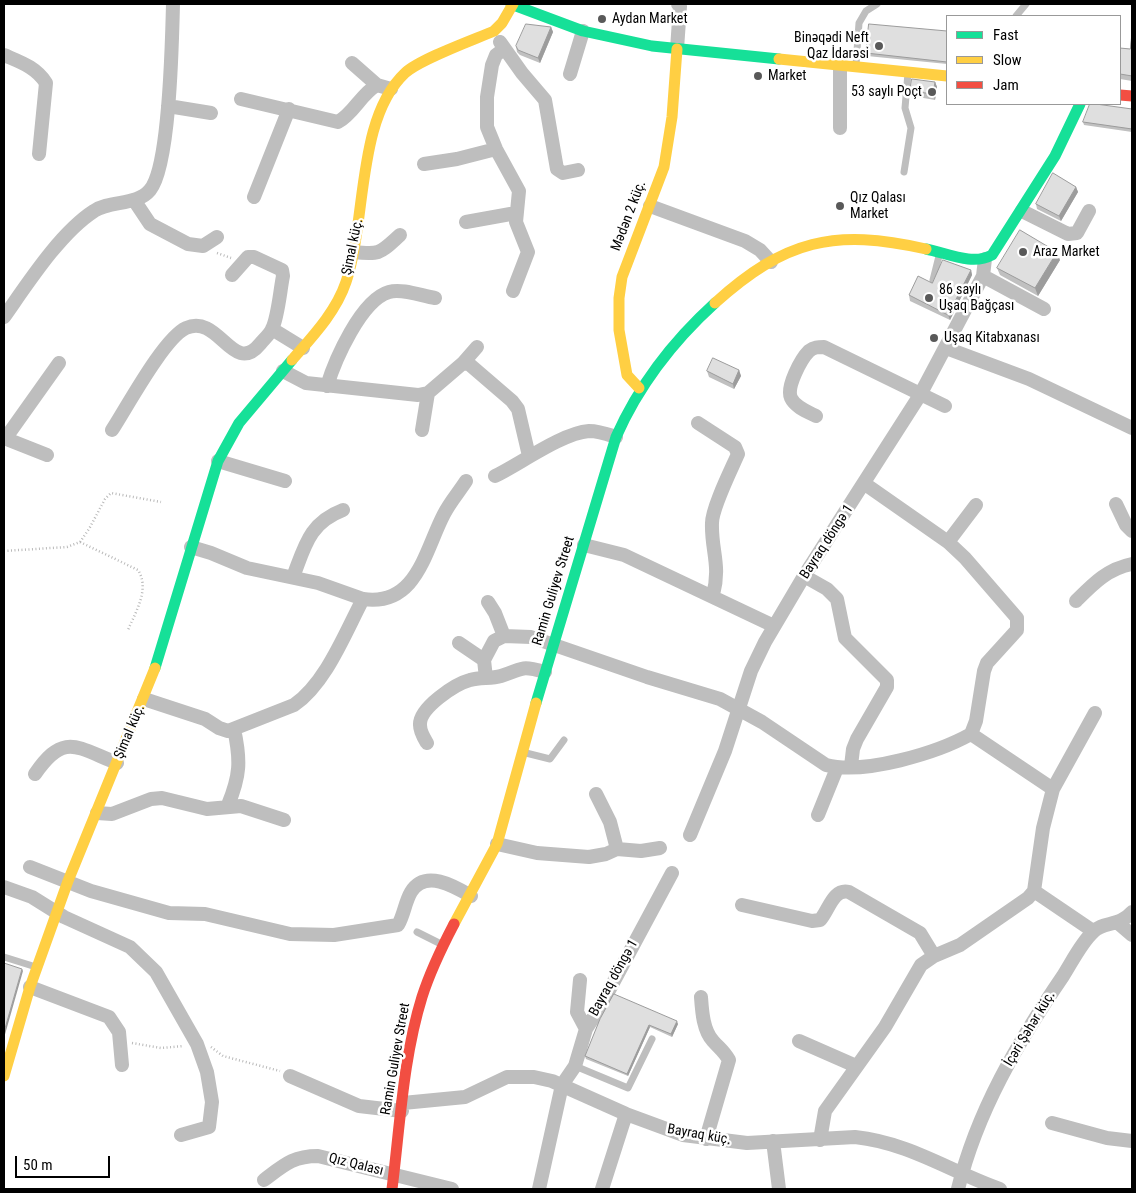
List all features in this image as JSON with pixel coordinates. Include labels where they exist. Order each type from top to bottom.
[{"type":"street","points":[[4,317],[67,233],[96,209],[108,204],[134,200],[144,196],[151,189],[156,177],[168,106],[173,4]]},
{"type":"street","points":[[578,170],[563,173],[557,169],[545,100],[504,49],[494,31],[502,23],[512,4],[583,31],[630,42],[678,49],[946,76]]},
{"type":"street","points":[[678,4],[680,6],[678,49]]},
{"type":"street","name":"Şimal küç.","points":[[4,1076],[30,987],[68,881],[144,699],[166,637],[191,547],[218,461],[239,422],[303,348],[333,307],[345,284],[354,252],[375,118],[381,104],[391,89],[405,74],[430,58],[494,31]]},
{"type":"street","points":[[570,74],[583,31]]},
{"type":"street","points":[[504,49],[496,55],[492,65],[487,97],[487,127],[518,191],[516,213],[519,233],[528,252],[513,291]]},
{"type":"street","name":"Mədən 2 küç.","points":[[639,388],[627,375],[625,366],[620,330],[619,298],[622,277],[664,167],[672,117],[678,49]]},
{"type":"street","points":[[4,55],[32,68],[41,74],[46,83],[39,154]]},
{"type":"street","points":[[352,63],[377,85],[391,89]]},
{"type":"street","points":[[840,65],[840,128]]},
{"type":"street","points":[[241,99],[338,122],[344,118],[370,89],[377,85]]},
{"type":"street","points":[[985,259],[997,250],[1022,211],[1055,156],[1080,105]]},
{"type":"street","points":[[168,106],[211,113]]},
{"type":"street","points":[[254,197],[289,109]]},
{"type":"street","points":[[424,164],[457,159],[496,149]]},
{"type":"street","points":[[134,200],[150,224],[188,244],[196,246],[212,241]]},
{"type":"street","points":[[650,206],[745,241],[760,250],[771,262]]},
{"type":"street","points":[[1022,211],[1068,234],[1077,232],[1089,211]]},
{"type":"street","points":[[466,222],[516,213]]},
{"type":"street","points":[[354,252],[375,254],[382,251],[400,235]]},
{"type":"street","name":"Ramin Guliyev Street","points":[[392,1189],[414,1024],[428,979],[443,945],[497,844],[521,752],[616,437],[624,415],[639,388],[696,320],[733,288],[771,262],[819,241],[870,238],[970,259],[985,259]]},
{"type":"street","points":[[112,430],[152,366],[174,337],[184,329],[198,326],[207,329],[242,355],[248,355],[256,349],[272,329],[283,276],[282,270],[254,257],[248,257],[237,270]]},
{"type":"street","name":"Bayraq döngə 1","points":[[690,835],[725,751],[737,708],[751,670],[774,626],[804,576],[865,484],[920,395],[983,276],[985,259]]},
{"type":"street","points":[[983,276],[1044,309]]},
{"type":"street","points":[[327,386],[332,370],[346,341],[370,305],[379,297],[394,291],[435,298]]},
{"type":"street","points":[[272,329],[303,348]]},
{"type":"street","points":[[816,416],[797,406],[791,399],[789,391],[802,360],[817,346],[831,350],[945,406]]},
{"type":"street","points":[[283,372],[296,380],[327,386],[418,395],[428,393],[463,363],[478,347]]},
{"type":"street","points":[[946,348],[1028,379],[1132,428]]},
{"type":"street","points":[[47,456],[5,439],[59,363]]},
{"type":"street","points":[[463,363],[477,369],[518,409],[529,456]]},
{"type":"street","points":[[422,430],[428,393]]},
{"type":"street","points":[[698,423],[735,447],[738,454],[712,520],[717,563],[717,580],[713,595]]},
{"type":"street","points":[[495,476],[529,456],[578,434],[601,432],[616,437]]},
{"type":"street","points":[[218,461],[285,482]]},
{"type":"street","points":[[191,547],[211,552],[247,568],[293,577],[363,599],[371,600],[398,594],[407,587],[418,572],[444,513],[466,481]]},
{"type":"street","points":[[486,678],[484,660],[494,641],[504,636],[531,637],[720,700],[780,734],[812,758],[844,767],[891,764],[972,734],[987,663],[1017,630],[1017,618],[965,558],[948,542],[865,484]]},
{"type":"street","points":[[1116,504],[1126,525],[1132,532]]},
{"type":"street","points":[[948,542],[976,505]]},
{"type":"street","points":[[293,577],[312,532],[326,516],[342,510]]},
{"type":"street","points":[[584,545],[624,555],[713,595],[774,626]]},
{"type":"street","points":[[1076,601],[1099,578],[1112,569],[1132,564]]},
{"type":"street","points":[[804,576],[827,589],[837,599],[845,638],[887,680],[887,687],[818,815]]},
{"type":"street","points":[[144,699],[205,720],[218,728],[234,729],[294,705],[303,699],[322,675],[363,599]]},
{"type":"street","points":[[488,602],[495,613],[504,636]]},
{"type":"street","points":[[459,643],[484,660]]},
{"type":"street","points":[[427,743],[419,723],[429,708],[441,696],[456,686],[470,680],[500,676],[520,667],[545,672]]},
{"type":"street","points":[[820,1140],[825,1111],[886,1026],[912,977],[921,965],[934,956],[960,945],[1028,898],[1034,891],[1044,821],[1053,789],[1095,713]]},
{"type":"street","points":[[228,805],[236,786],[240,767],[234,729]]},
{"type":"street","points":[[972,734],[1053,789]]},
{"type":"street","points":[[35,774],[54,751],[68,746],[117,763]]},
{"type":"street","points":[[596,794],[610,822],[617,848]]},
{"type":"street","points":[[97,813],[112,814],[151,799],[162,798],[207,809],[228,805],[252,808],[284,820]]},
{"type":"street","points":[[497,844],[537,853],[589,858],[606,854],[617,848],[641,851],[660,848]]},
{"type":"street","points":[[30,867],[120,900],[169,913],[205,914],[290,934],[307,936],[363,932],[398,925],[412,891],[428,881],[438,880],[470,896]]},
{"type":"street","name":"Bayraq döngə 1","points":[[562,1085],[575,1066],[586,1029],[599,1009],[672,873]]},
{"type":"street","points":[[4,887],[32,897],[48,905],[57,913],[110,937],[146,959],[156,972],[179,1008],[197,1044],[204,1062],[212,1102],[208,1127],[181,1135]]},
{"type":"street","points":[[742,905],[812,921],[820,920],[837,894],[844,890],[920,933],[934,956]]},
{"type":"street","points":[[1034,891],[1093,931],[1118,923],[1132,912]]},
{"type":"street","points":[[1118,923],[1132,935]]},
{"type":"street","name":"İçəri Şəhər küç.","points":[[958,1189],[974,1137],[1000,1079],[1030,1023],[1093,931]]},
{"type":"street","points":[[580,980],[577,1012],[586,1029]]},
{"type":"street","points":[[30,987],[109,1017],[119,1032],[122,1065]]},
{"type":"street","points":[[701,997],[704,1022],[712,1040],[723,1050],[729,1060],[706,1139]]},
{"type":"street","points":[[799,1041],[856,1066]]},
{"type":"street","name":"Bayraq küç.","points":[[290,1076],[359,1106],[402,1107],[464,1097],[507,1077],[534,1077],[562,1085],[661,1128],[706,1139],[747,1143],[854,1137],[885,1142],[930,1157],[962,1174],[1000,1189]]},
{"type":"street","points":[[539,1189],[562,1085]]},
{"type":"street","points":[[602,1189],[626,1114]]},
{"type":"street","points":[[1052,1123],[1107,1138],[1132,1141]]},
{"type":"street","points":[[773,1141],[779,1189]]},
{"type":"street","name":"Qız Qalası","points":[[264,1180],[290,1160],[301,1156],[337,1159],[452,1189]]},
{"type":"lane","points":[[856,66],[859,23],[866,11],[876,4]]},
{"type":"lane","points":[[1017,15],[1026,4]]},
{"type":"lane","points":[[904,172],[911,128],[906,108],[908,72]]},
{"type":"lane","points":[[933,280],[940,252]]},
{"type":"lane","points":[[521,752],[550,759],[564,740]]},
{"type":"lane","points":[[417,932],[443,945]]},
{"type":"lane","points":[[4,957],[37,967]]},
{"type":"lane","points":[[575,1066],[588,1074],[628,1088],[652,1039]]},
{"type":"path","points":[[212,241],[213,251],[237,270]]},
{"type":"path","points":[[4,550],[68,547],[80,542],[105,499],[111,493],[160,502]]},
{"type":"path","points":[[80,542],[138,570],[144,579],[144,589],[128,630]]},
{"type":"building","points":[[526,24],[551,27],[538,58],[518,50],[516,46]]},
{"type":"building","points":[[869,24],[946,31],[946,62],[866,53]]},
{"type":"building","points":[[1132,33],[1132,76],[1121,74],[1121,48],[1130,49]]},
{"type":"building","points":[[912,79],[935,82],[933,94],[910,91]]},
{"type":"building","points":[[1090,105],[1132,109],[1132,129],[1083,122]]},
{"type":"building","points":[[1053,173],[1076,187],[1059,216],[1036,204]]},
{"type":"building","points":[[1020,230],[1057,252],[1035,288],[997,268]]},
{"type":"building","points":[[943,260],[971,270],[948,315],[909,295],[918,276],[932,283]]},
{"type":"building","points":[[713,358],[739,370],[733,384],[707,371]]},
{"type":"building","points":[[4,963],[22,969],[4,1032]]},
{"type":"building","points":[[614,994],[677,1021],[671,1034],[649,1025],[627,1074],[585,1056],[600,1019]]},
{"type":"traffic: fast","points":[[511,4],[583,31],[652,46],[779,59]]},
{"type":"traffic: fast","points":[[926,249],[968,259],[984,258],[992,255],[1055,156],[1080,105]]},
{"type":"traffic: fast","points":[[536,703],[616,437],[635,400],[658,365],[685,333],[715,303]]},
{"type":"traffic: fast","points":[[155,668],[218,461],[239,423],[292,360]]},
{"type":"traffic: slow","points":[[292,360],[330,314],[346,282],[353,257],[370,143],[378,116],[389,93],[405,73],[422,62],[494,31],[502,23],[513,4]]},
{"type":"traffic: slow","points":[[639,388],[627,375],[619,330],[619,298],[622,277],[664,167],[672,117],[677,49]]},
{"type":"traffic: slow","points":[[779,59],[946,76]]},
{"type":"traffic: slow","points":[[715,303],[740,282],[765,265],[788,253],[812,244],[837,240],[864,240],[926,249]]},
{"type":"traffic: slow","points":[[4,1076],[30,987],[68,881],[155,668]]},
{"type":"traffic: slow","points":[[454,924],[497,844],[536,703]]},
{"type":"traffic: jam","points":[[1121,95],[1132,96]]},
{"type":"traffic: jam","points":[[392,1189],[410,1044],[422,997],[454,924]]},
{"type":"place","name":"Aydan Market","points":[[602,19]]},
{"type":"place","name":"Binəqədi Neft Qaz İdarəsi","points":[[879,46]]},
{"type":"place","name":"Market","points":[[758,76]]},
{"type":"place","name":"53 saylı Poçt","points":[[932,92]]},
{"type":"place","name":"Qız Qalası Market","points":[[840,206]]},
{"type":"place","name":"Araz Market","points":[[1023,252]]},
{"type":"place","name":"86 saylı Uşaq Bağçası","points":[[929,298]]},
{"type":"place","name":"Uşaq Kitabxanası","points":[[934,338]]}]
